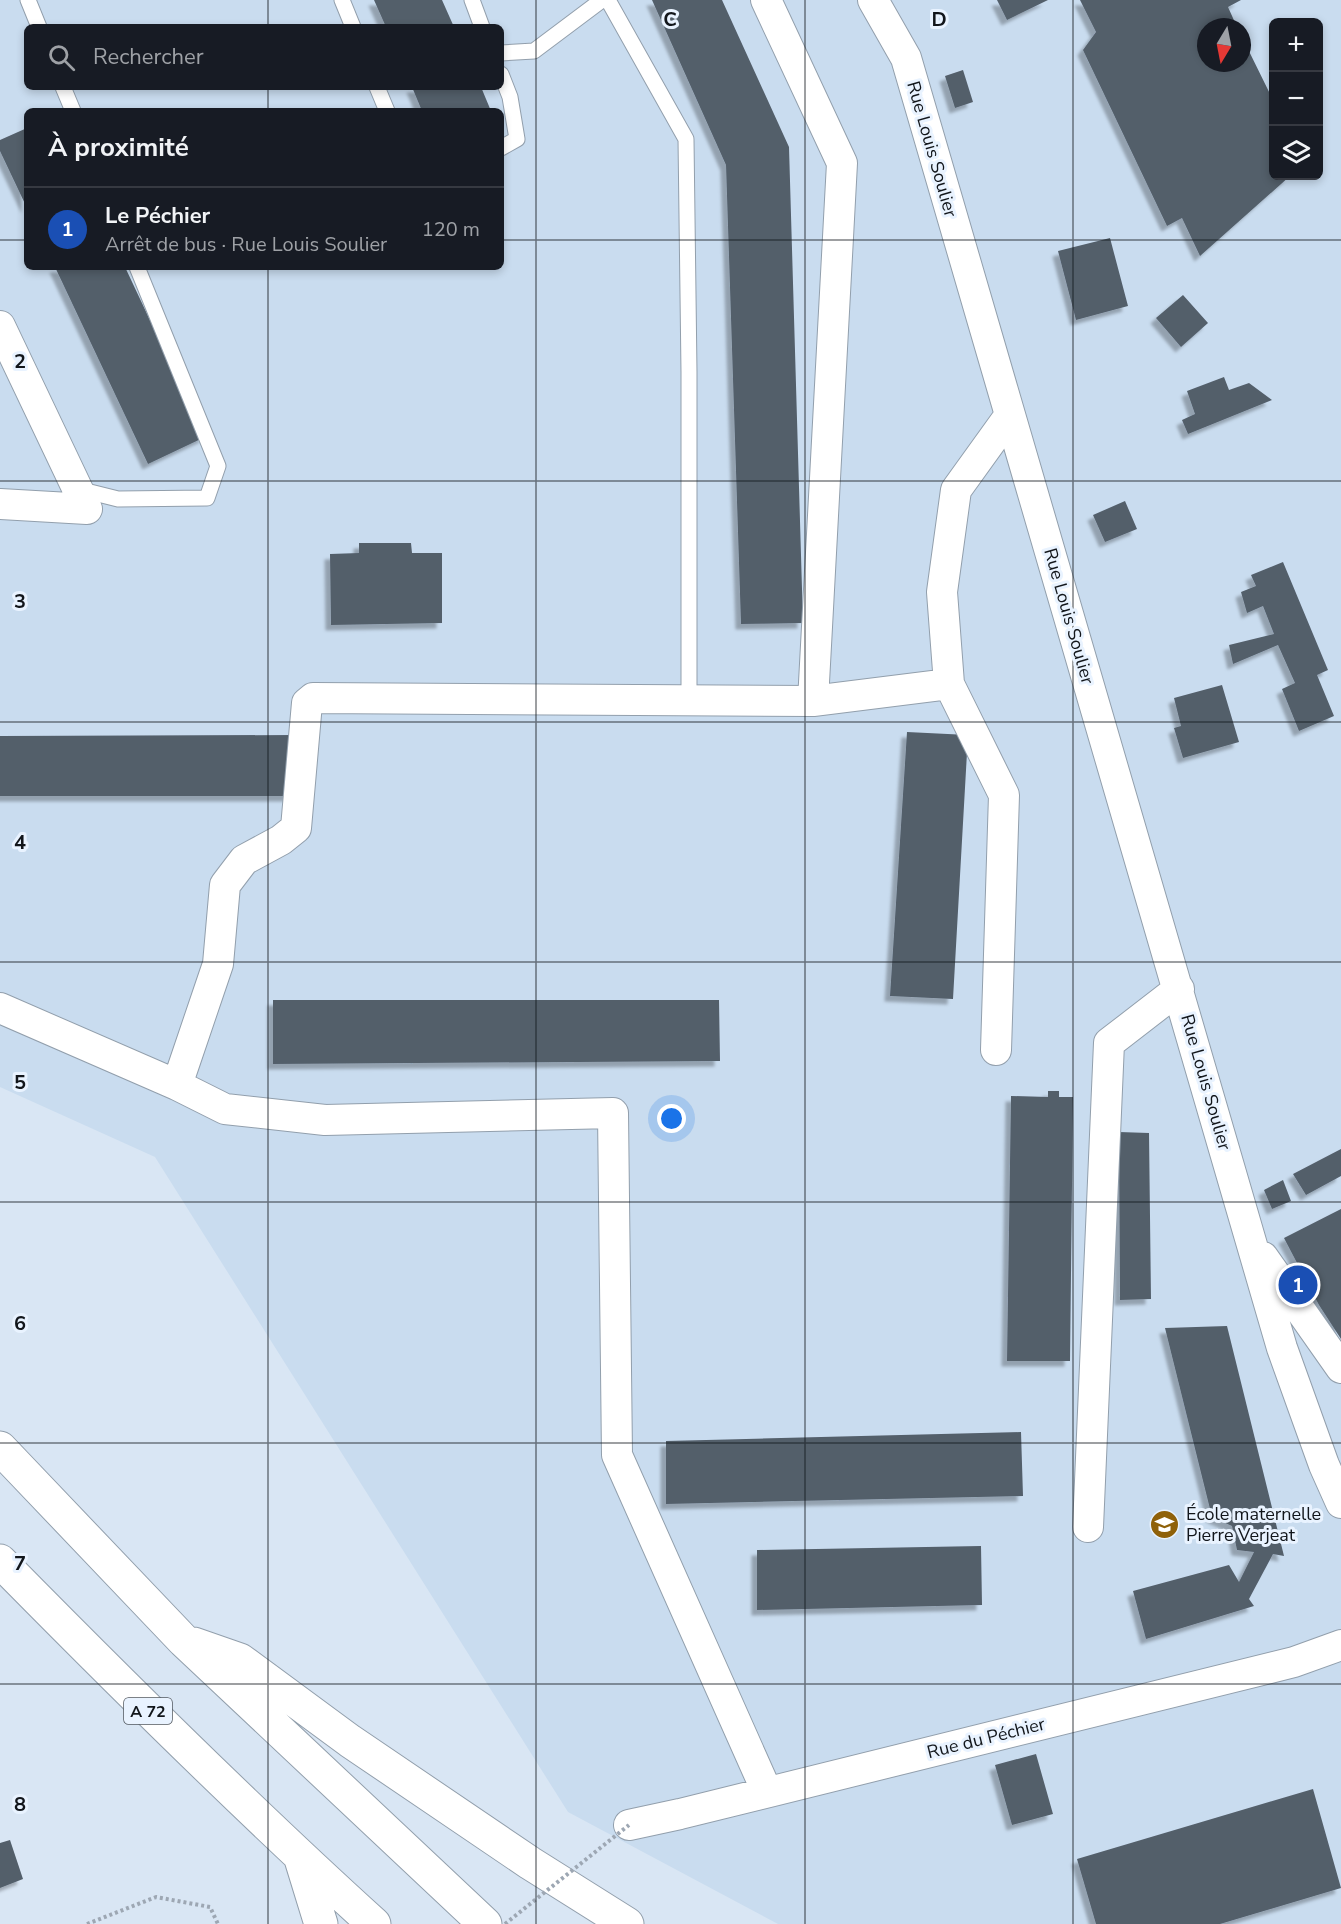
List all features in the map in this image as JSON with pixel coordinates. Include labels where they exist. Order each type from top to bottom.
[{"type":"highway","points":[[0,1448],[184,1641],[485,1924]]},
{"type":"highway","name":"A 72","points":[[0,1561],[139,1703],[300,1857],[374,1924]]},
{"type":"highway","points":[[184,1641],[240,1660],[350,1741],[530,1863],[627,1924]]},
{"type":"highway","points":[[300,1857],[321,1924]]},
{"type":"street","points":[[766,0],[842,163],[813,701]]},
{"type":"street","name":"Rue Louis Soulier","points":[[873,0],[906,58],[1282,1348],[1324,1465],[1341,1503]]},
{"type":"street","points":[[0,326],[87,509],[0,504]]},
{"type":"street","points":[[996,1050],[1004,795],[949,684],[942,592],[956,490],[1010,415]]},
{"type":"street","points":[[177,1085],[218,964],[225,885],[244,861],[281,840],[296,828],[307,704],[314,698],[813,701],[949,684]]},
{"type":"street","points":[[1088,1527],[1109,1043],[1179,989]]},
{"type":"street","points":[[0,1008],[177,1085],[225,1109],[325,1120],[613,1113],[617,1455],[767,1792]]},
{"type":"street","name":"Rue Louis Soulier","points":[[1249,1238],[1341,1368]]},
{"type":"street","name":"Rue du Péchier","points":[[629,1825],[1294,1662],[1341,1645]]},
{"type":"lane","points":[[28,0],[38,24]]},
{"type":"lane","points":[[342,0],[352,24]]},
{"type":"lane","points":[[472,0],[481,24]]},
{"type":"lane","points":[[504,53],[534,51],[602,0]]},
{"type":"lane","points":[[608,0],[686,139],[690,372],[688,701]]},
{"type":"lane","points":[[504,82],[510,97],[517,139],[504,146]]},
{"type":"lane","points":[[64,90],[72,108]]},
{"type":"lane","points":[[378,90],[386,108]]},
{"type":"lane","points":[[78,489],[117,499],[207,498],[218,466],[138,270]]},
{"type":"path","points":[[505,1924],[629,1825]]},
{"type":"path","points":[[87,1924],[156,1897],[210,1907],[218,1924]]},
{"type":"shaded area","points":[[0,0],[1341,0],[1341,1924],[778,1924],[568,1812],[155,1157],[0,1087]]},
{"type":"building","points":[[374,0],[442,0],[453,24],[385,24]]},
{"type":"building","points":[[652,0],[722,0],[789,147],[803,623],[741,624],[726,165]]},
{"type":"building","points":[[997,0],[1048,0],[1007,20]]},
{"type":"building","points":[[1080,0],[1241,0],[1228,7],[1233,18],[1197,18],[1197,72],[1251,72],[1251,55],[1269,92],[1269,180],[1286,180],[1200,256],[1182,218],[1167,226],[1083,50],[1096,32]]},
{"type":"building","points":[[963,70],[973,102],[955,108],[945,76]]},
{"type":"building","points":[[413,90],[482,90],[490,108],[421,108]]},
{"type":"building","points":[[24,129],[24,202],[0,151],[0,140]]},
{"type":"building","points":[[1110,238],[1128,306],[1076,320],[1058,251]]},
{"type":"building","points":[[56,270],[126,270],[205,437],[148,464]]},
{"type":"building","points":[[1183,295],[1208,323],[1181,347],[1156,318]]},
{"type":"building","points":[[1224,377],[1229,390],[1249,383],[1272,400],[1188,434],[1182,420],[1195,414],[1187,391]]},
{"type":"building","points":[[1125,501],[1137,529],[1105,542],[1093,515]]},
{"type":"building","points":[[359,543],[411,543],[412,553],[442,553],[442,623],[331,625],[330,554],[359,553]]},
{"type":"building","points":[[1283,562],[1328,670],[1317,675],[1334,716],[1299,731],[1282,689],[1295,683],[1278,645],[1233,664],[1229,645],[1274,634],[1263,606],[1247,613],[1241,592],[1256,586],[1251,575]]},
{"type":"building","points":[[1222,685],[1239,742],[1183,758],[1174,728],[1181,726],[1174,698]]},
{"type":"building","points":[[907,732],[968,735],[953,999],[890,996]]},
{"type":"building","points":[[295,735],[296,796],[0,796],[0,736]]},
{"type":"building","points":[[273,1000],[719,1000],[720,1061],[273,1064]]},
{"type":"building","points":[[1048,1091],[1059,1091],[1059,1097],[1073,1097],[1070,1361],[1007,1361],[1011,1096],[1048,1097]]},
{"type":"building","points":[[1119,1132],[1149,1133],[1151,1299],[1120,1300]]},
{"type":"building","points":[[1341,1149],[1341,1176],[1306,1195],[1293,1174]]},
{"type":"building","points":[[1283,1180],[1291,1201],[1272,1209],[1264,1190]]},
{"type":"building","points":[[1341,1209],[1341,1339],[1319,1305],[1284,1238]]},
{"type":"building","points":[[1227,1326],[1284,1556],[1273,1554],[1249,1599],[1254,1606],[1146,1639],[1133,1591],[1229,1565],[1239,1582],[1254,1552],[1237,1550],[1232,1526],[1212,1517],[1165,1328]]},
{"type":"building","points":[[1021,1432],[1023,1496],[666,1504],[666,1441]]},
{"type":"building","points":[[981,1546],[982,1605],[757,1610],[757,1550]]},
{"type":"building","points":[[1036,1754],[1053,1814],[1012,1825],[995,1765]]},
{"type":"building","points":[[1313,1789],[1341,1888],[1220,1924],[1096,1924],[1077,1859]]},
{"type":"building","points":[[10,1840],[23,1879],[0,1888],[0,1843]]},
{"type":"place","name":"Le Péchier","points":[[1298,1285]]},
{"type":"place","name":"École maternelle Pierre Verjeat","points":[[1165,1524]]}]
